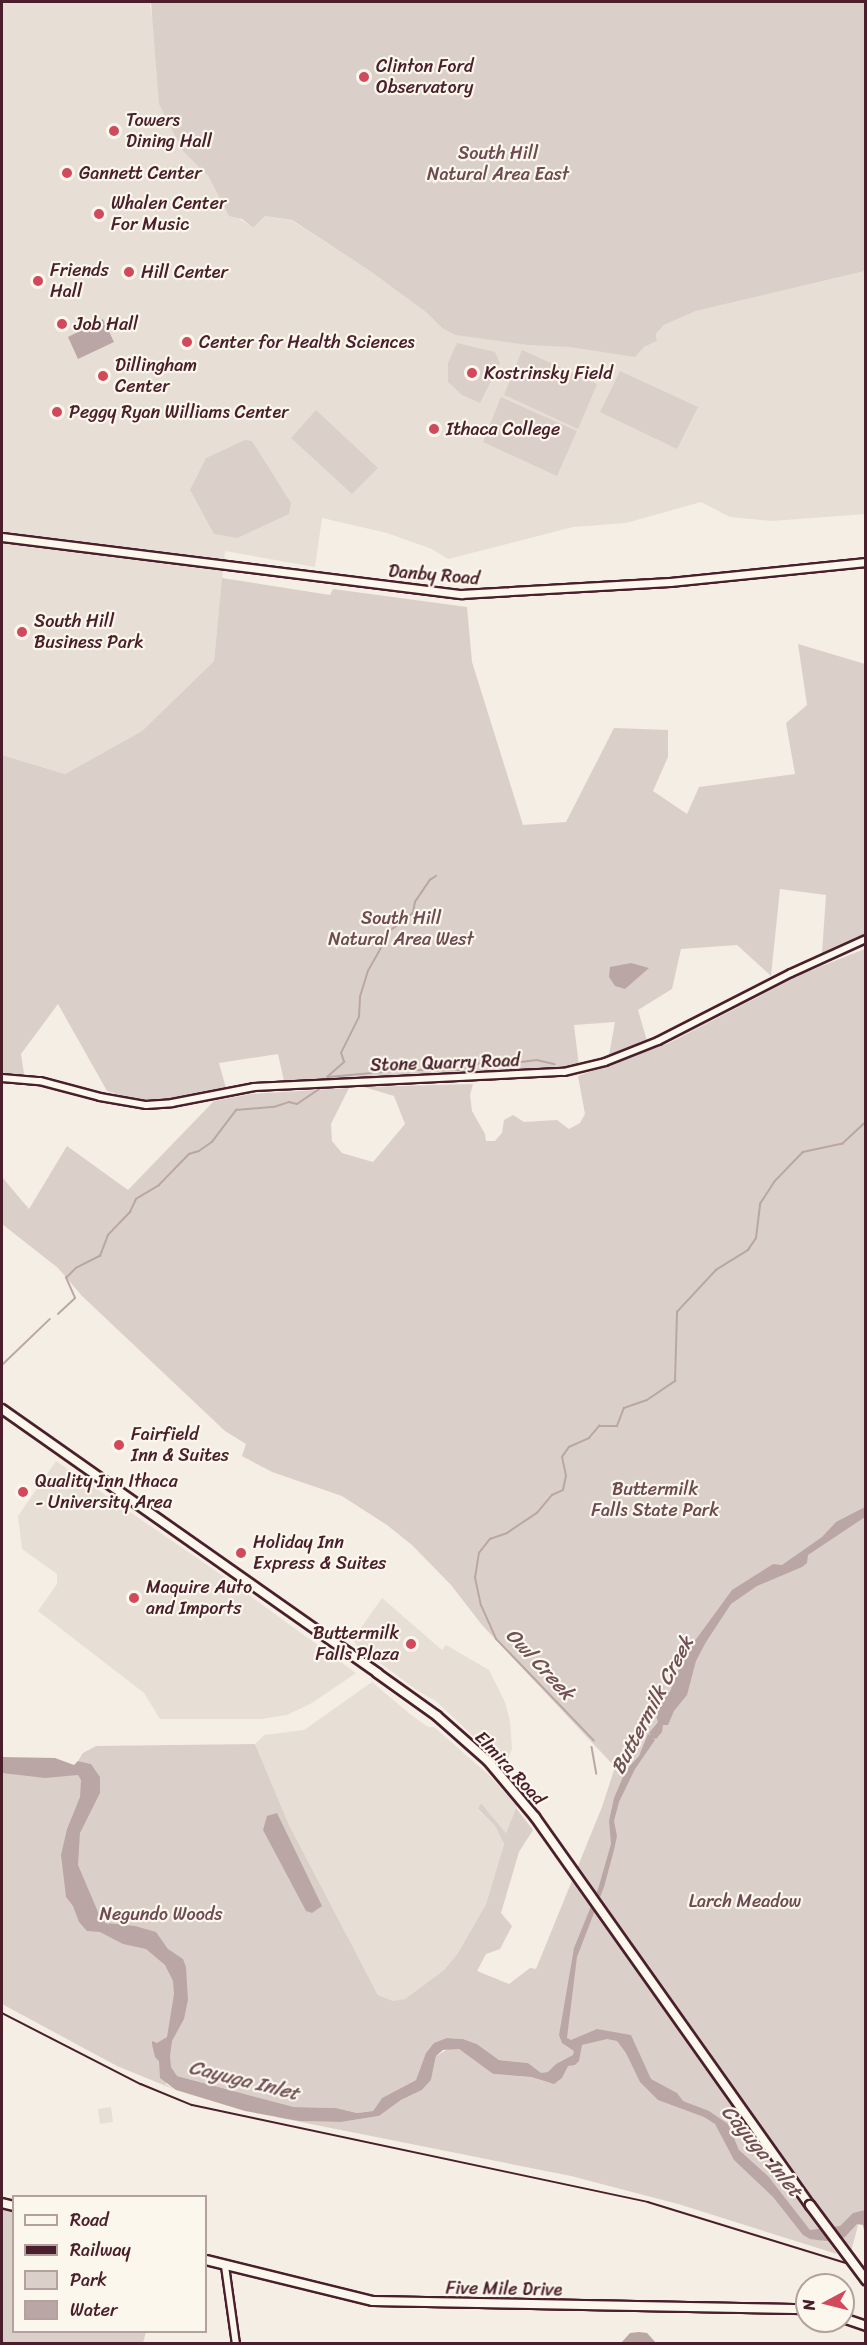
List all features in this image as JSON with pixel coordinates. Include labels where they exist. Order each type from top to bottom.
[{"type":"main road","name":"Danby Road","points":[[2,537],[461,594],[652,583],[866,562]]},
{"type":"main road","name":"Elmira Road","points":[[2,1408],[437,1716],[488,1761],[510,1785],[603,1912],[810,2205],[866,2280]]},
{"type":"main road","name":"Five Mile Drive","points":[[207,2260],[373,2301],[795,2309]]},
{"type":"street","name":"Stone Quarry Road","points":[[2,1078],[40,1081],[100,1097],[153,1105],[254,1087],[564,1072],[605,1062],[664,1039],[791,973],[866,939]]},
{"type":"street","points":[[225,2266],[236,2343]]},
{"type":"shaded area","name":"Ithaca College","points":[[2,2],[151,2],[178,142],[208,176],[225,209],[253,228],[265,216],[291,220],[370,271],[427,313],[442,328],[527,345],[644,347],[657,341],[656,334],[664,325],[696,311],[865,271],[865,514],[772,521],[730,517],[701,502],[626,523],[573,527],[448,559],[432,549],[387,533],[322,518],[315,567],[225,551],[214,661],[142,731],[65,774],[2,755]]},
{"type":"shaded area","points":[[56,1461],[213,1569],[356,1673],[312,1703],[287,1715],[261,1719],[160,1719],[144,1693],[38,1611],[57,1584],[57,1574],[22,1549],[18,1516]]},
{"type":"shaded area","points":[[382,1598],[442,1650],[446,1645],[489,1670],[505,1702],[510,1721],[512,1749],[505,1766],[436,1701],[418,1691],[357,1646],[353,1639]]},
{"type":"shaded area","points":[[372,1682],[410,1714],[428,1727],[434,1727],[490,1776],[517,1806],[506,1833],[481,1803],[478,1810],[495,1826],[504,1844],[486,1904],[458,1953],[444,1970],[405,1999],[393,2002],[378,1995],[289,1825],[255,1744],[264,1735],[304,1730]]},
{"type":"shaded area","points":[[111,2107],[113,2122],[100,2124],[98,2109]]},
{"type":"green space","name":"South Hill Natural Area East","points":[[151,2],[865,2],[865,271],[696,311],[664,325],[656,334],[657,341],[644,347],[635,357],[570,347],[527,345],[456,335],[442,328],[427,313],[370,271],[292,220],[265,216],[253,228],[242,219],[229,216],[208,176],[183,151],[159,104]]},
{"type":"green space","name":"Kostrinsky Field","points":[[457,343],[495,352],[500,363],[480,403],[462,395],[448,382],[448,363]]},
{"type":"green space","points":[[522,350],[597,384],[578,429],[504,395]]},
{"type":"green space","points":[[620,371],[698,407],[677,449],[600,412]]},
{"type":"green space","points":[[501,397],[577,431],[557,476],[483,442]]},
{"type":"green space","points":[[316,410],[378,468],[352,494],[291,438]]},
{"type":"green space","points":[[245,440],[252,441],[291,503],[289,514],[237,538],[214,534],[190,490],[206,458]]},
{"type":"green space","name":"South Hill Natural Area West","points":[[222,578],[330,595],[333,589],[467,607],[472,662],[523,825],[566,822],[614,728],[668,730],[668,757],[653,791],[687,814],[699,787],[795,774],[786,723],[807,705],[798,644],[865,664],[865,934],[822,953],[826,895],[780,889],[771,976],[737,945],[681,949],[672,989],[638,1010],[647,1041],[609,1055],[615,1022],[574,1025],[579,1066],[554,1071],[284,1081],[278,1054],[219,1063],[226,1088],[163,1103],[140,1101],[107,1091],[58,1004],[21,1054],[24,1074],[2,1074],[2,755],[65,774],[142,731],[214,661]]},
{"type":"green space","name":"Buttermilk Falls State Park","points":[[865,949],[866,2220],[859,2222],[850,2255],[824,2217],[821,2241],[829,2242],[837,2254],[678,2204],[571,2176],[276,2117],[276,2115],[299,2121],[341,2122],[379,2116],[401,2100],[422,2090],[431,2080],[436,2056],[450,2048],[459,2049],[493,2074],[531,2077],[550,2083],[528,2063],[499,2060],[477,2044],[463,2039],[447,2038],[416,2080],[382,2098],[373,2111],[357,2113],[336,2108],[294,2107],[177,2076],[165,2084],[176,2090],[117,2066],[2,2004],[2,1765],[63,1769],[91,1764],[78,1761],[83,1753],[96,1746],[255,1744],[289,1825],[378,1995],[393,2001],[405,1999],[444,1970],[458,1953],[486,1904],[504,1844],[495,1826],[478,1809],[481,1803],[506,1833],[516,1808],[533,1830],[519,1852],[501,1913],[512,1926],[500,1949],[486,1954],[477,1971],[509,1984],[530,1968],[536,1969],[602,1807],[615,1767],[482,1625],[451,1585],[412,1545],[387,1525],[342,1496],[272,1472],[242,1456],[246,1444],[225,1431],[82,1296],[58,1268],[2,1224],[2,1177],[29,1209],[67,1146],[128,1190],[214,1101],[251,1094],[349,1088],[331,1124],[332,1141],[342,1153],[373,1162],[405,1124],[394,1096],[364,1087],[473,1084],[470,1095],[472,1111],[485,1134],[486,1141],[495,1141],[502,1133],[504,1120],[513,1115],[524,1122],[557,1120],[569,1129],[580,1123],[585,1114],[578,1076],[669,1043],[804,973]]},
{"type":"green space","points":[[2,2209],[12,2212],[12,2333],[146,2333],[143,2343],[2,2343]]},
{"type":"water","points":[[103,319],[114,342],[78,359],[68,337]]},
{"type":"water","points":[[631,963],[649,968],[625,989],[615,986],[609,977],[610,967]]},
{"type":"water","points":[[865,1507],[865,1517],[808,1555],[807,1563],[802,1567],[757,1586],[731,1604],[706,1642],[696,1661],[687,1695],[674,1711],[668,1725],[663,1725],[662,1732],[656,1739],[653,1738],[655,1740],[635,1769],[619,1802],[614,1821],[617,1836],[604,1887],[577,1957],[567,2038],[571,2040],[597,2029],[631,2035],[651,2079],[677,2093],[683,2101],[709,2111],[728,2124],[739,2150],[768,2176],[810,2230],[840,2226],[853,2213],[865,2210],[865,2235],[863,2225],[857,2224],[845,2237],[832,2242],[810,2239],[803,2235],[773,2197],[734,2160],[715,2124],[704,2117],[658,2100],[640,2082],[626,2053],[617,2041],[607,2039],[582,2045],[579,2061],[575,2065],[568,2066],[562,2078],[554,2084],[531,2077],[493,2074],[459,2049],[443,2050],[436,2056],[431,2080],[422,2090],[401,2100],[379,2116],[341,2122],[299,2121],[245,2111],[176,2090],[160,2078],[159,2061],[155,2057],[152,2041],[157,2043],[167,2037],[174,1994],[173,1981],[165,1965],[146,1949],[123,1944],[100,1932],[87,1931],[79,1922],[73,1906],[66,1897],[61,1855],[67,1829],[80,1797],[81,1780],[78,1775],[45,1778],[2,1773],[2,1757],[55,1758],[74,1765],[78,1761],[91,1764],[100,1777],[100,1793],[80,1833],[78,1865],[101,1919],[107,1923],[135,1926],[156,1932],[168,1949],[183,1959],[186,1967],[188,2000],[184,2019],[172,2041],[170,2056],[171,2067],[177,2076],[294,2107],[336,2108],[357,2113],[373,2111],[382,2098],[416,2080],[426,2053],[434,2043],[447,2038],[463,2039],[477,2044],[499,2060],[528,2063],[541,2073],[548,2072],[556,2064],[573,2055],[574,2051],[562,2043],[559,2035],[574,1948],[598,1889],[611,1844],[609,1821],[614,1798],[626,1770],[639,1756],[648,1734],[651,1735],[649,1733],[658,1722],[654,1709],[658,1695],[661,1692],[670,1692],[676,1675],[694,1642],[732,1590],[773,1564],[782,1565],[822,1537],[836,1522]]},
{"type":"water","points":[[277,1813],[322,1906],[312,1913],[306,1911],[263,1830],[267,1816]]},
{"type":"water","points":[[630,2333],[647,2333],[656,2343],[621,2343]]},
{"type":"waterway","points":[[327,1077],[344,1062],[341,1053],[359,1017],[360,997],[368,971],[391,930],[413,913],[415,902],[430,880],[436,876]]},
{"type":"waterway","points":[[328,1077],[405,1070],[458,1070],[484,1062],[505,1064],[537,1060],[555,1064]]},
{"type":"waterway","points":[[58,1314],[75,1298],[66,1278],[76,1268],[100,1256],[108,1235],[130,1212],[136,1199],[159,1185],[189,1154],[199,1151],[212,1142],[236,1110],[274,1107],[289,1102],[297,1104],[319,1089]]},
{"type":"waterway","name":"Owl Creek","points":[[594,1741],[496,1639],[481,1606],[475,1578],[479,1553],[490,1539],[507,1533],[537,1513],[552,1495],[563,1490],[566,1476],[562,1457],[569,1447],[589,1438],[599,1426],[617,1426],[624,1408],[647,1400],[675,1381],[677,1312],[716,1270],[748,1250],[756,1238],[760,1204],[775,1181],[803,1152],[842,1144],[866,1122]]},
{"type":"waterway","points":[[2,1365],[50,1319]]},
{"type":"waterway","name":"Owl Creek","points":[[592,1747],[597,1774]]},
{"type":"railway","points":[[2,2013],[141,2084],[192,2105],[648,2202],[866,2269]]},
{"type":"place","name":"Clinton Ford Observatory","points":[[364,77]]},
{"type":"place","name":"Towers Dining Hall","points":[[114,131]]},
{"type":"place","name":"Gannett Center","points":[[67,173]]},
{"type":"place","name":"Whalen Center For Music","points":[[99,214]]},
{"type":"place","name":"Hill Center","points":[[129,272]]},
{"type":"place","name":"Friends Hall","points":[[38,281]]},
{"type":"place","name":"Job Hall","points":[[62,324]]},
{"type":"place","name":"Center for Health Sciences","points":[[187,342]]},
{"type":"place","name":"Kostrinsky Field","points":[[472,373]]},
{"type":"place","name":"Dillingham Center","points":[[103,376]]},
{"type":"place","name":"Peggy Ryan Williams Center","points":[[57,412]]},
{"type":"place","name":"Ithaca College","points":[[434,429]]},
{"type":"place","name":"South Hill Business Park","points":[[22,632]]},
{"type":"place","name":"Fairfield Inn & Suites","points":[[119,1445]]},
{"type":"place","name":"Quality Inn Ithaca - University Area","points":[[23,1492]]},
{"type":"place","name":"Holiday Inn Express & Suites","points":[[241,1553]]},
{"type":"place","name":"Maquire Auto and Imports","points":[[134,1598]]},
{"type":"place","name":"Buttermilk Falls Plaza","points":[[411,1644]]},
{"type":"water label","name":"Buttermilk Creek","points":[[652,1705]]},
{"type":"water label","name":"Cayuga Inlet","points":[[244,2080]]},
{"type":"water label","name":"Cayuga Inlet","points":[[762,2151]]},
{"type":"park label","name":"Larch Meadow","points":[[745,1901]]},
{"type":"park label","name":"Negundo Woods","points":[[161,1914]]}]
